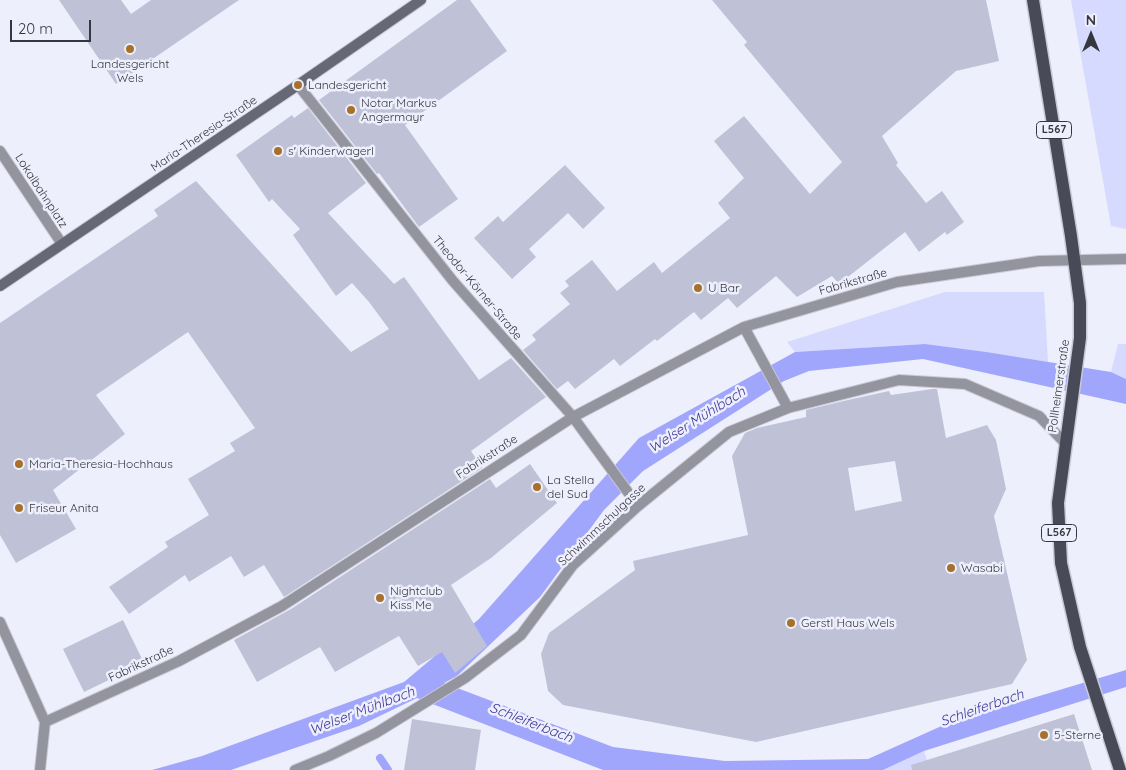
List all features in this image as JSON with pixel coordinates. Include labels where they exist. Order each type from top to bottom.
[{"type":"main road","name":"Maria-Theresia-Straße","points":[[0,286],[421,0]]},
{"type":"main road","name":"Pollheimerstraße","points":[[1033,0],[1075,260],[1080,303],[1080,338],[1058,503],[1060,563],[1068,602],[1086,667],[1120,770]]},
{"type":"street","name":"Theodor-Körner-Straße","points":[[298,85],[453,281],[573,417],[638,506]]},
{"type":"street","name":"Lokalbahnplatz","points":[[0,151],[62,244]]},
{"type":"street","name":"Fabrikstraße","points":[[45,722],[178,661],[282,606],[573,417],[744,327],[897,282],[1039,261],[1126,259]]},
{"type":"street","points":[[744,327],[788,408]]},
{"type":"street","name":"Schwimmschulgasse","points":[[295,770],[330,756],[376,733],[417,709],[465,678],[521,635],[574,565],[638,506],[729,432],[788,408],[899,380],[965,384],[1039,416],[1065,443]]},
{"type":"street","points":[[0,622],[45,722],[41,767]]},
{"type":"shaded area","points":[[1071,0],[1126,0],[1126,229],[1111,226]]},
{"type":"shaded area","points":[[945,292],[1044,292],[1048,362],[925,344],[795,352],[787,342]]},
{"type":"shaded area","points":[[1118,344],[1126,344],[1126,379],[1111,372]]},
{"type":"shaded area","points":[[924,751],[930,770],[883,770]]},
{"type":"water","points":[[925,344],[1111,372],[1126,379],[1126,404],[923,359],[809,371],[784,381],[643,471],[604,510],[540,597],[457,676],[444,683],[613,747],[725,761],[868,759],[946,724],[1126,670],[1126,687],[924,751],[883,770],[603,770],[417,698],[359,726],[231,770],[152,770],[202,756],[404,682],[479,619],[639,438],[795,352]]},
{"type":"building","name":"Landesgericht Wels","points":[[59,0],[121,0],[131,14],[151,0],[239,0],[116,84]]},
{"type":"building","points":[[457,0],[470,0],[507,51],[405,125],[458,199],[419,227],[379,173],[377,174],[319,100]]},
{"type":"building","points":[[712,0],[986,0],[999,61],[956,71],[882,136],[898,163],[896,165],[926,203],[942,191],[964,222],[947,235],[945,232],[919,252],[905,232],[839,284],[832,276],[797,297],[776,276],[737,308],[728,298],[701,320],[694,312],[657,341],[655,339],[620,366],[614,359],[575,389],[568,381],[557,389],[523,350],[536,340],[532,335],[570,304],[560,293],[569,286],[565,281],[592,260],[617,291],[654,262],[662,273],[730,218],[718,203],[744,178],[714,141],[744,116],[810,194],[842,162],[744,45],[747,42]]},
{"type":"building","points":[[308,108],[366,183],[328,213],[394,284],[404,277],[479,380],[511,358],[546,397],[471,451],[482,468],[284,597],[264,565],[244,577],[231,556],[189,582],[185,575],[129,614],[109,587],[168,547],[165,542],[209,515],[188,479],[235,451],[230,443],[255,428],[188,332],[96,395],[125,434],[53,490],[76,529],[16,563],[0,535],[0,323],[158,216],[154,210],[196,181],[351,352],[389,329],[352,283],[336,296],[293,235],[300,229],[272,199],[269,202],[236,155],[292,115],[294,118]]},
{"type":"building","points":[[565,165],[605,208],[583,229],[568,213],[529,249],[536,257],[512,279],[474,238],[498,216],[503,222]]},
{"type":"building","name":"Gerstl Haus Wels","points":[[937,389],[946,438],[987,425],[996,440],[1006,489],[994,516],[1027,660],[1012,684],[756,742],[563,705],[548,691],[541,654],[549,633],[635,570],[633,561],[748,535],[732,456],[745,433],[757,428],[806,417],[806,410],[889,391],[891,395]],"holes":[[[895,461],[902,501],[855,511],[848,468]]]},
{"type":"building","points":[[530,464],[557,503],[491,558],[451,585],[487,646],[455,673],[442,652],[418,666],[399,636],[335,672],[320,647],[257,682],[234,640],[291,609],[490,479],[496,488]]},
{"type":"building","points":[[123,620],[144,663],[84,692],[63,649]]},
{"type":"building","name":"5-Sterne","points":[[1074,714],[1092,770],[912,770],[911,765]]},
{"type":"building","points":[[412,719],[481,730],[475,770],[404,770]]},
{"type":"waterway","points":[[380,758],[388,770]]},
{"type":"place","name":"Landesgericht Wels","points":[[130,49]]},
{"type":"place","name":"Landesgericht","points":[[298,85]]},
{"type":"place","name":"Notar Markus Angermayr","points":[[351,110]]},
{"type":"place","name":"s' Kinderwagerl","points":[[278,151]]},
{"type":"place","name":"U Bar","points":[[698,288]]},
{"type":"place","name":"Maria-Theresia-Hochhaus","points":[[19,464]]},
{"type":"place","name":"La Stella del Sud","points":[[537,487]]},
{"type":"place","name":"Friseur Anita","points":[[19,508]]},
{"type":"place","name":"Wasabi","points":[[951,568]]},
{"type":"place","name":"Nightclub Kiss Me","points":[[380,598]]},
{"type":"place","name":"Gerstl Haus Wels","points":[[791,623]]},
{"type":"place","name":"5-Sterne","points":[[1044,735]]},
{"type":"water label","name":"Welser Mühlbach","points":[[697,420]]},
{"type":"water label","name":"Schleiferbach","points":[[982,708]]},
{"type":"water label","name":"Welser Mühlbach","points":[[362,711]]},
{"type":"water label","name":"Schleiferbach","points":[[531,723]]}]
